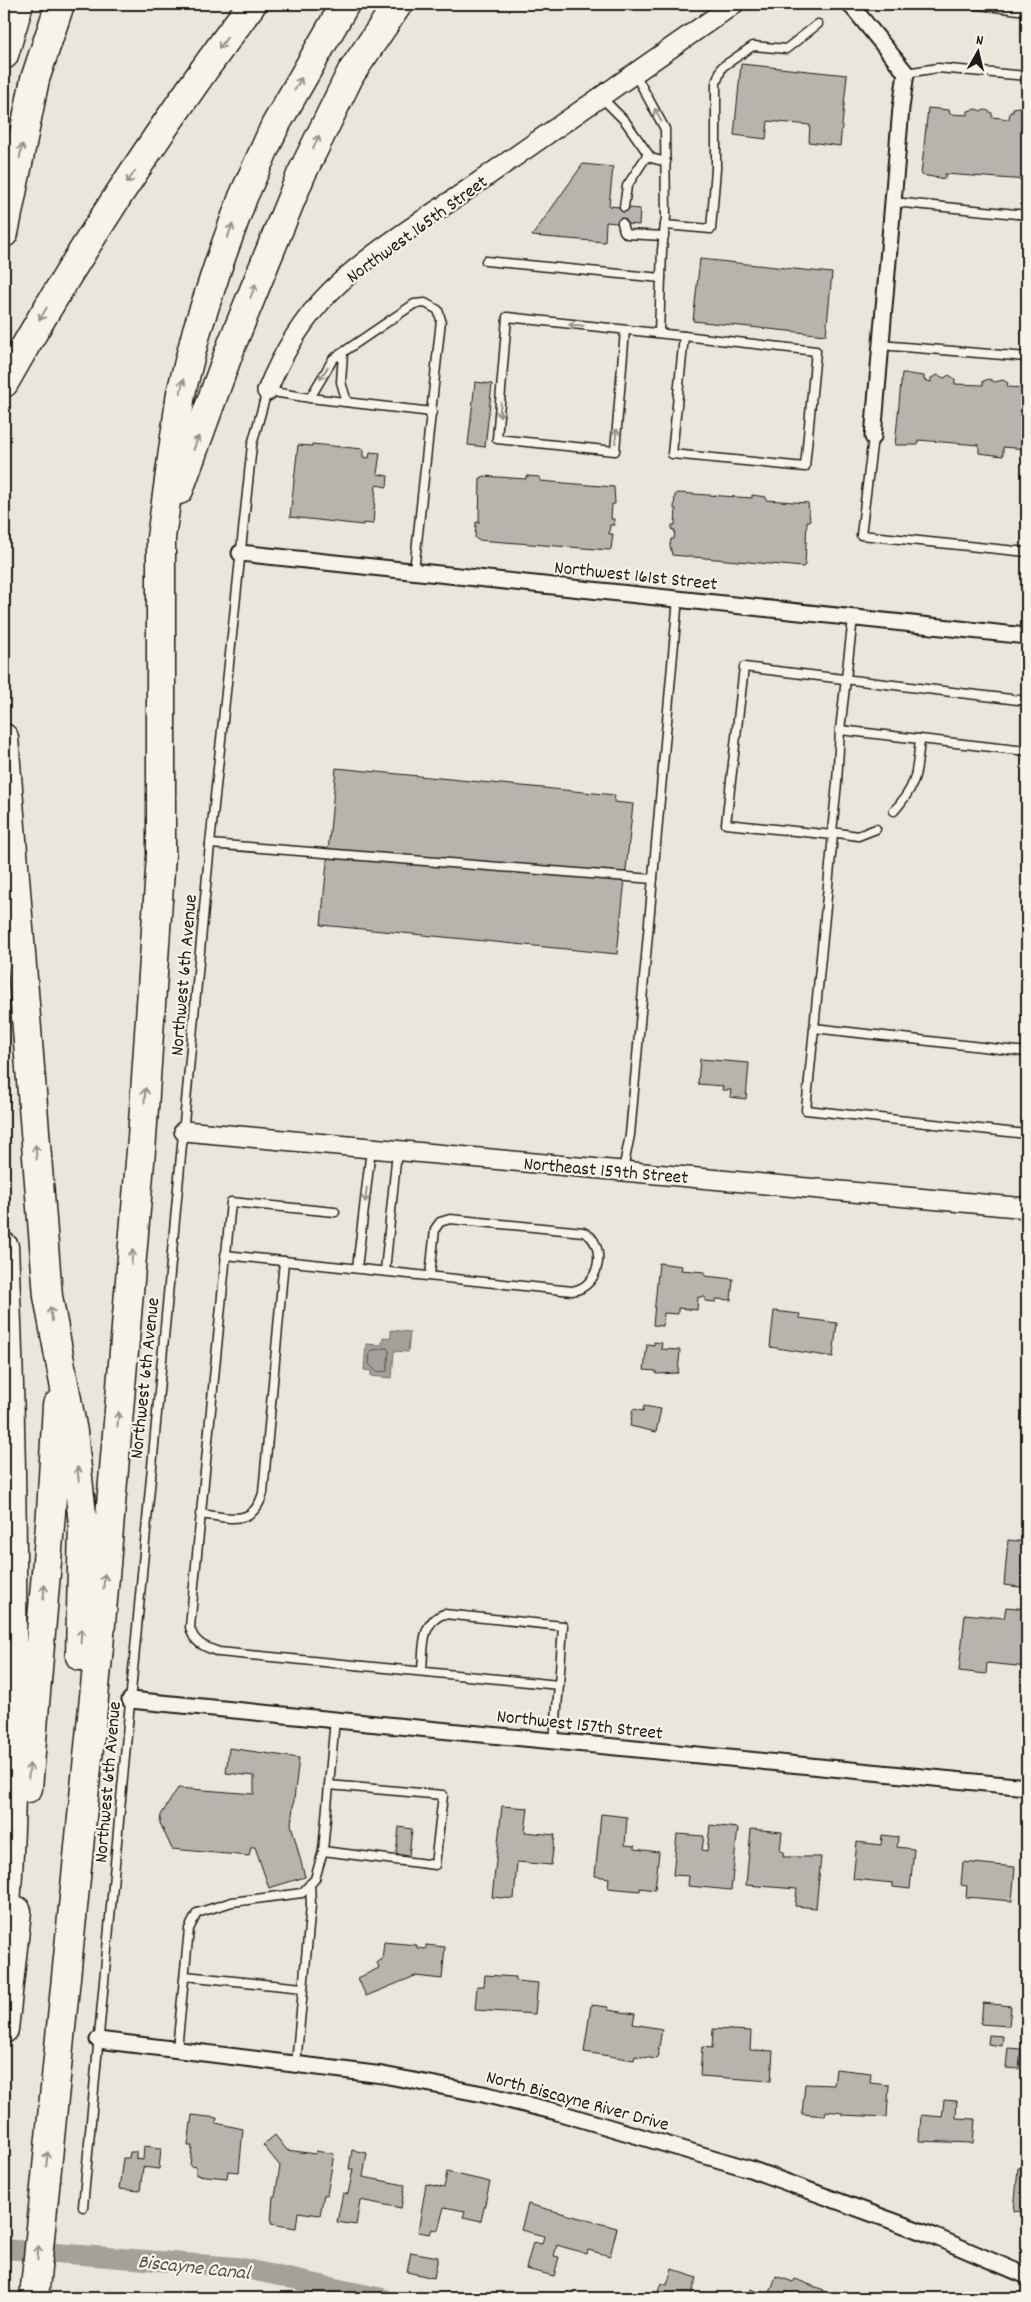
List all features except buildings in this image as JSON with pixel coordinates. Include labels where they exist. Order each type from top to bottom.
[{"type":"highway","points":[[4,55],[19,4]]},
{"type":"highway","points":[[4,233],[35,79],[60,4]]},
{"type":"highway","points":[[4,383],[51,300],[112,205],[200,74],[252,4]]},
{"type":"highway","points":[[34,2298],[99,1647],[142,1138],[161,855],[161,538],[181,393],[211,284],[243,197],[275,126],[345,4]]},
{"type":"highway","points":[[161,538],[232,344],[285,211],[327,119],[351,73],[398,4]]},
{"type":"highway","points":[[4,738],[47,1286],[73,1432],[83,1524],[82,1630],[71,1809],[51,2014],[58,2051]]},
{"type":"highway","points":[[4,1247],[10,1365],[13,1543],[9,1879],[4,1930]]},
{"type":"highway","points":[[4,2029],[19,1890],[51,1513],[60,1365]]},
{"type":"highway","points":[[4,1617],[12,1724]]},
{"type":"street","name":"Northwest 165th Street","points":[[267,391],[283,356],[300,328],[319,304],[341,282],[600,96],[734,4]]},
{"type":"street","points":[[850,4],[906,73],[901,108],[873,437]]},
{"type":"street","name":"Northwest 161st Street","points":[[240,553],[1027,636]]},
{"type":"street","name":"Northeast 159th Street","points":[[184,1131],[1027,1208]]},
{"type":"street","name":"Northwest 157th Street","points":[[130,1700],[1027,1787]]},
{"type":"street","name":"North Biscayne River Drive","points":[[98,2040],[383,2075],[483,2094],[557,2112],[750,2169],[940,2238],[1027,2276]]},
{"type":"lane","points":[[972,4],[1027,11]]},
{"type":"lane","points":[[665,225],[711,229],[716,169],[716,83],[722,67],[753,46],[786,49],[818,24]]},
{"type":"lane","points":[[906,73],[938,68],[1027,76]]},
{"type":"lane","points":[[634,72],[665,129],[665,225],[659,333]]},
{"type":"lane","points":[[600,96],[625,121],[651,158],[666,162]]},
{"type":"lane","points":[[624,207],[628,186],[648,154]]},
{"type":"lane","points":[[893,202],[1027,215]]},
{"type":"lane","points":[[622,223],[627,234],[664,236]]},
{"type":"lane","points":[[486,261],[661,278]]},
{"type":"lane","points":[[310,398],[333,359],[414,304],[425,303],[434,306],[438,310],[441,320],[414,571]]},
{"type":"lane","points":[[625,330],[615,451],[497,439],[507,318],[659,333],[816,351],[805,467],[672,454],[684,336]]},
{"type":"lane","points":[[880,345],[1027,357]]},
{"type":"lane","points":[[343,353],[341,382],[347,402]]},
{"type":"lane","points":[[267,391],[310,398],[432,412]]},
{"type":"lane","name":"Northwest 165th Street","points":[[240,553],[252,445],[267,391]]},
{"type":"lane","points":[[873,437],[861,536],[1027,552]]},
{"type":"lane","name":"Northwest 6th Avenue","points":[[83,2207],[210,844],[240,553]]},
{"type":"lane","points":[[624,1170],[630,1135],[678,598]]},
{"type":"lane","points":[[853,618],[840,730],[832,832],[858,836],[876,829]]},
{"type":"lane","points":[[1027,701],[744,668],[726,824],[833,835],[806,1110],[1027,1134]]},
{"type":"lane","points":[[840,730],[1027,751]]},
{"type":"lane","points":[[894,811],[916,782],[920,740]]},
{"type":"lane","points":[[210,844],[653,879]]},
{"type":"lane","points":[[814,1028],[1027,1052]]},
{"type":"lane","points":[[357,1268],[371,1147]]},
{"type":"lane","points":[[386,1271],[397,1149]]},
{"type":"lane","points":[[335,1212],[231,1202],[200,1514],[190,1627],[192,1636],[198,1642],[220,1652],[559,1684]]},
{"type":"lane","points":[[225,1255],[572,1291],[581,1290],[593,1280],[596,1272],[597,1250],[590,1234],[583,1232],[450,1219],[440,1222],[435,1229],[430,1275]]},
{"type":"lane","points":[[200,1514],[248,1516],[255,1512],[263,1494],[284,1261]]},
{"type":"lane","points":[[422,1670],[427,1626],[438,1616],[449,1613],[563,1626],[554,1741]]},
{"type":"lane","points":[[178,2049],[189,1929],[197,1913],[232,1902],[302,1893],[315,1879],[323,1851],[335,1719]]},
{"type":"lane","points":[[323,1851],[435,1865],[443,1796],[329,1785]]},
{"type":"lane","points":[[296,2064],[311,1905],[310,1884]]},
{"type":"lane","points":[[185,1976],[303,1988]]},
{"type":"water","points":[[391,1330],[410,1332],[408,1352],[394,1351],[392,1378],[371,1376],[371,1371],[364,1370],[366,1344],[382,1345],[383,1337],[391,1338]]},
{"type":"waterway","name":"Biscayne Canal","points":[[4,2249],[237,2267],[382,2298]]}]
